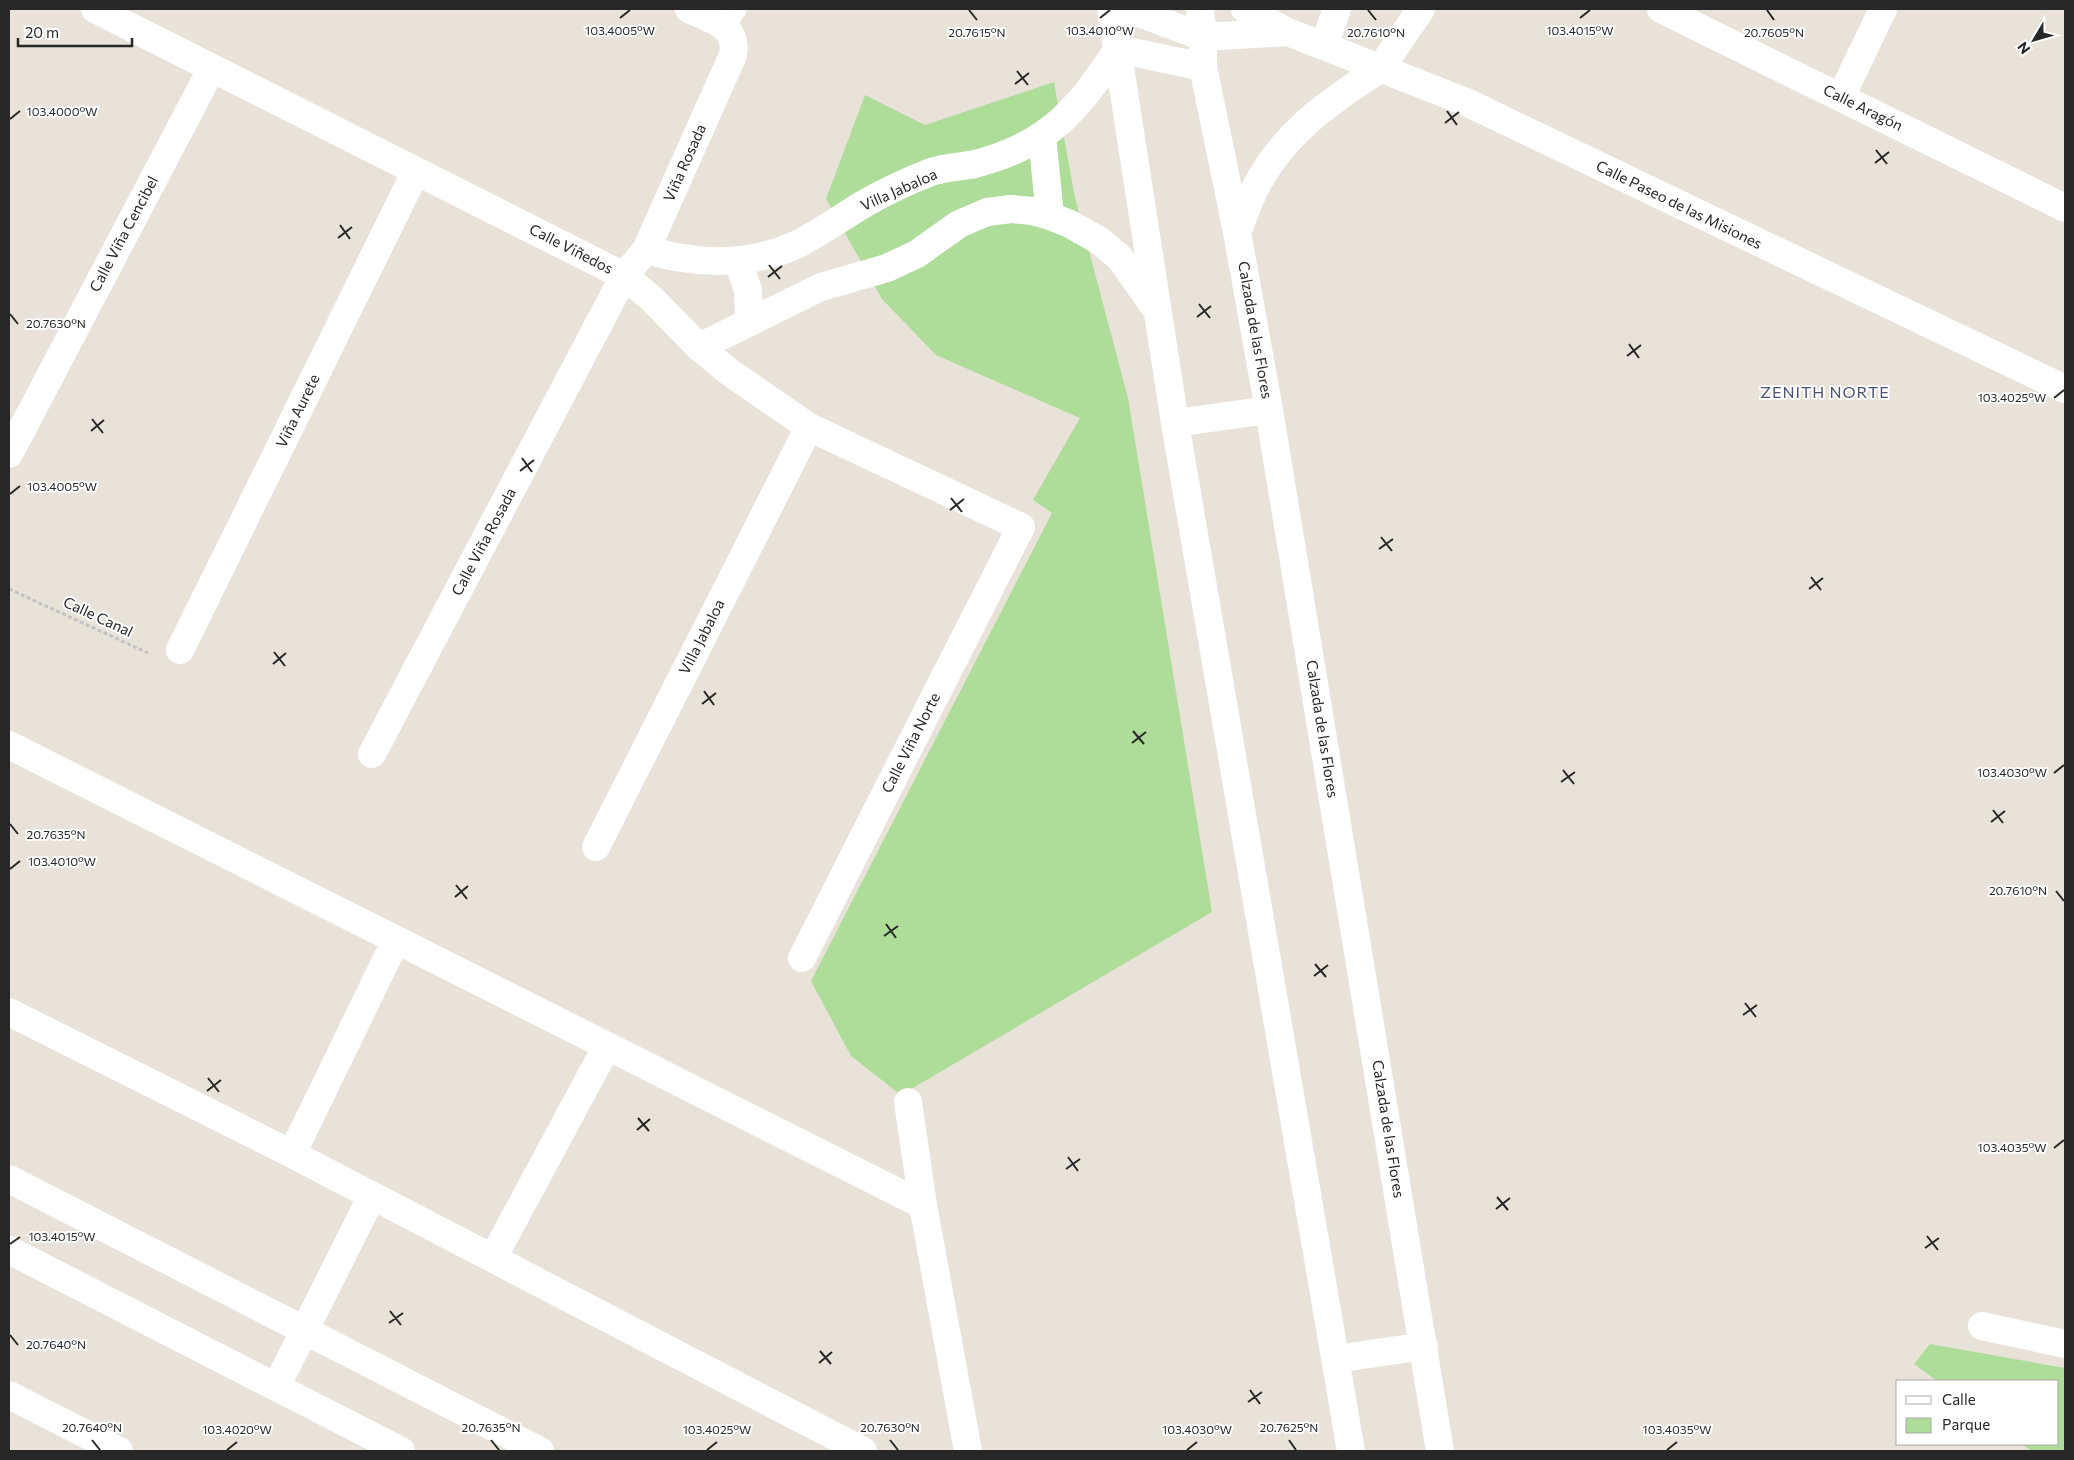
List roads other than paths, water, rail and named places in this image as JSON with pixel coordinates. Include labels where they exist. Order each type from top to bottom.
[{"type":"street","name":"Calle Viñedos","points":[[95,9],[624,276],[651,298],[699,347],[728,371],[809,427],[1021,527]]},
{"type":"street","points":[[690,9],[733,27]]},
{"type":"street","points":[[1112,9],[1175,423],[1352,1451]]},
{"type":"street","points":[[1128,9],[1203,37]]},
{"type":"street","name":"Calzada de las Flores","points":[[1200,9],[1203,37],[1203,67],[1237,232],[1269,410],[1440,1451]]},
{"type":"street","name":"Calle Paseo de las Misiones","points":[[1245,9],[1288,32],[1466,102],[2065,389]]},
{"type":"street","points":[[1324,46],[1337,9]]},
{"type":"street","points":[[1237,232],[1258,182],[1278,153],[1300,128],[1334,99],[1380,69],[1421,9]]},
{"type":"street","name":"Calle Aragón","points":[[1661,9],[1841,97],[2062,199]]},
{"type":"street","points":[[1841,97],[1883,9]]},
{"type":"street","name":"Viña Rosada","points":[[624,276],[646,250],[733,55],[733,27]]},
{"type":"street","name":"Calle Paseo de las Misiones","points":[[1203,37],[1288,32]]},
{"type":"street","points":[[1118,48],[1203,67]]},
{"type":"street","name":"Villa Jabaloa","points":[[646,250],[673,258],[699,261],[738,261],[797,244],[865,204],[933,172],[976,164],[1013,152],[1042,136],[1071,112],[1095,84],[1118,48]]},
{"type":"street","name":"Calle Viña Cencibel","points":[[9,454],[212,68]]},
{"type":"street","points":[[1042,136],[1050,216]]},
{"type":"street","name":"Viña Aurete","points":[[180,650],[416,171]]},
{"type":"street","points":[[699,347],[821,287],[887,268],[917,254],[959,224],[987,212],[1011,209],[1032,210],[1050,216],[1070,224],[1100,241],[1120,258],[1158,312]]},
{"type":"street","points":[[738,261],[748,290],[749,321]]},
{"type":"street","name":"Calle Viña Rosada","points":[[372,754],[624,276]]},
{"type":"street","points":[[1175,423],[1269,410]]},
{"type":"street","name":"Villa Jabaloa","points":[[596,847],[809,427]]},
{"type":"street","name":"Calle Viña Norte","points":[[802,958],[1021,527]]},
{"type":"street","points":[[9,745],[923,1205]]},
{"type":"street","points":[[292,1154],[396,940]]},
{"type":"street","points":[[9,1012],[292,1154],[863,1451]]},
{"type":"street","points":[[493,1258],[607,1046]]},
{"type":"street","points":[[908,1102],[923,1205],[968,1451]]},
{"type":"street","points":[[9,1179],[540,1451]]},
{"type":"street","points":[[276,1387],[372,1196]]},
{"type":"street","points":[[9,1250],[401,1451]]},
{"type":"street","points":[[1982,1326],[2065,1344]]},
{"type":"street","points":[[1336,1359],[1424,1346]]},
{"type":"street","points":[[9,1395],[119,1451]]},
{"type":"district","name":"ZENITH NORTE","points":[[1825,392]]}]
